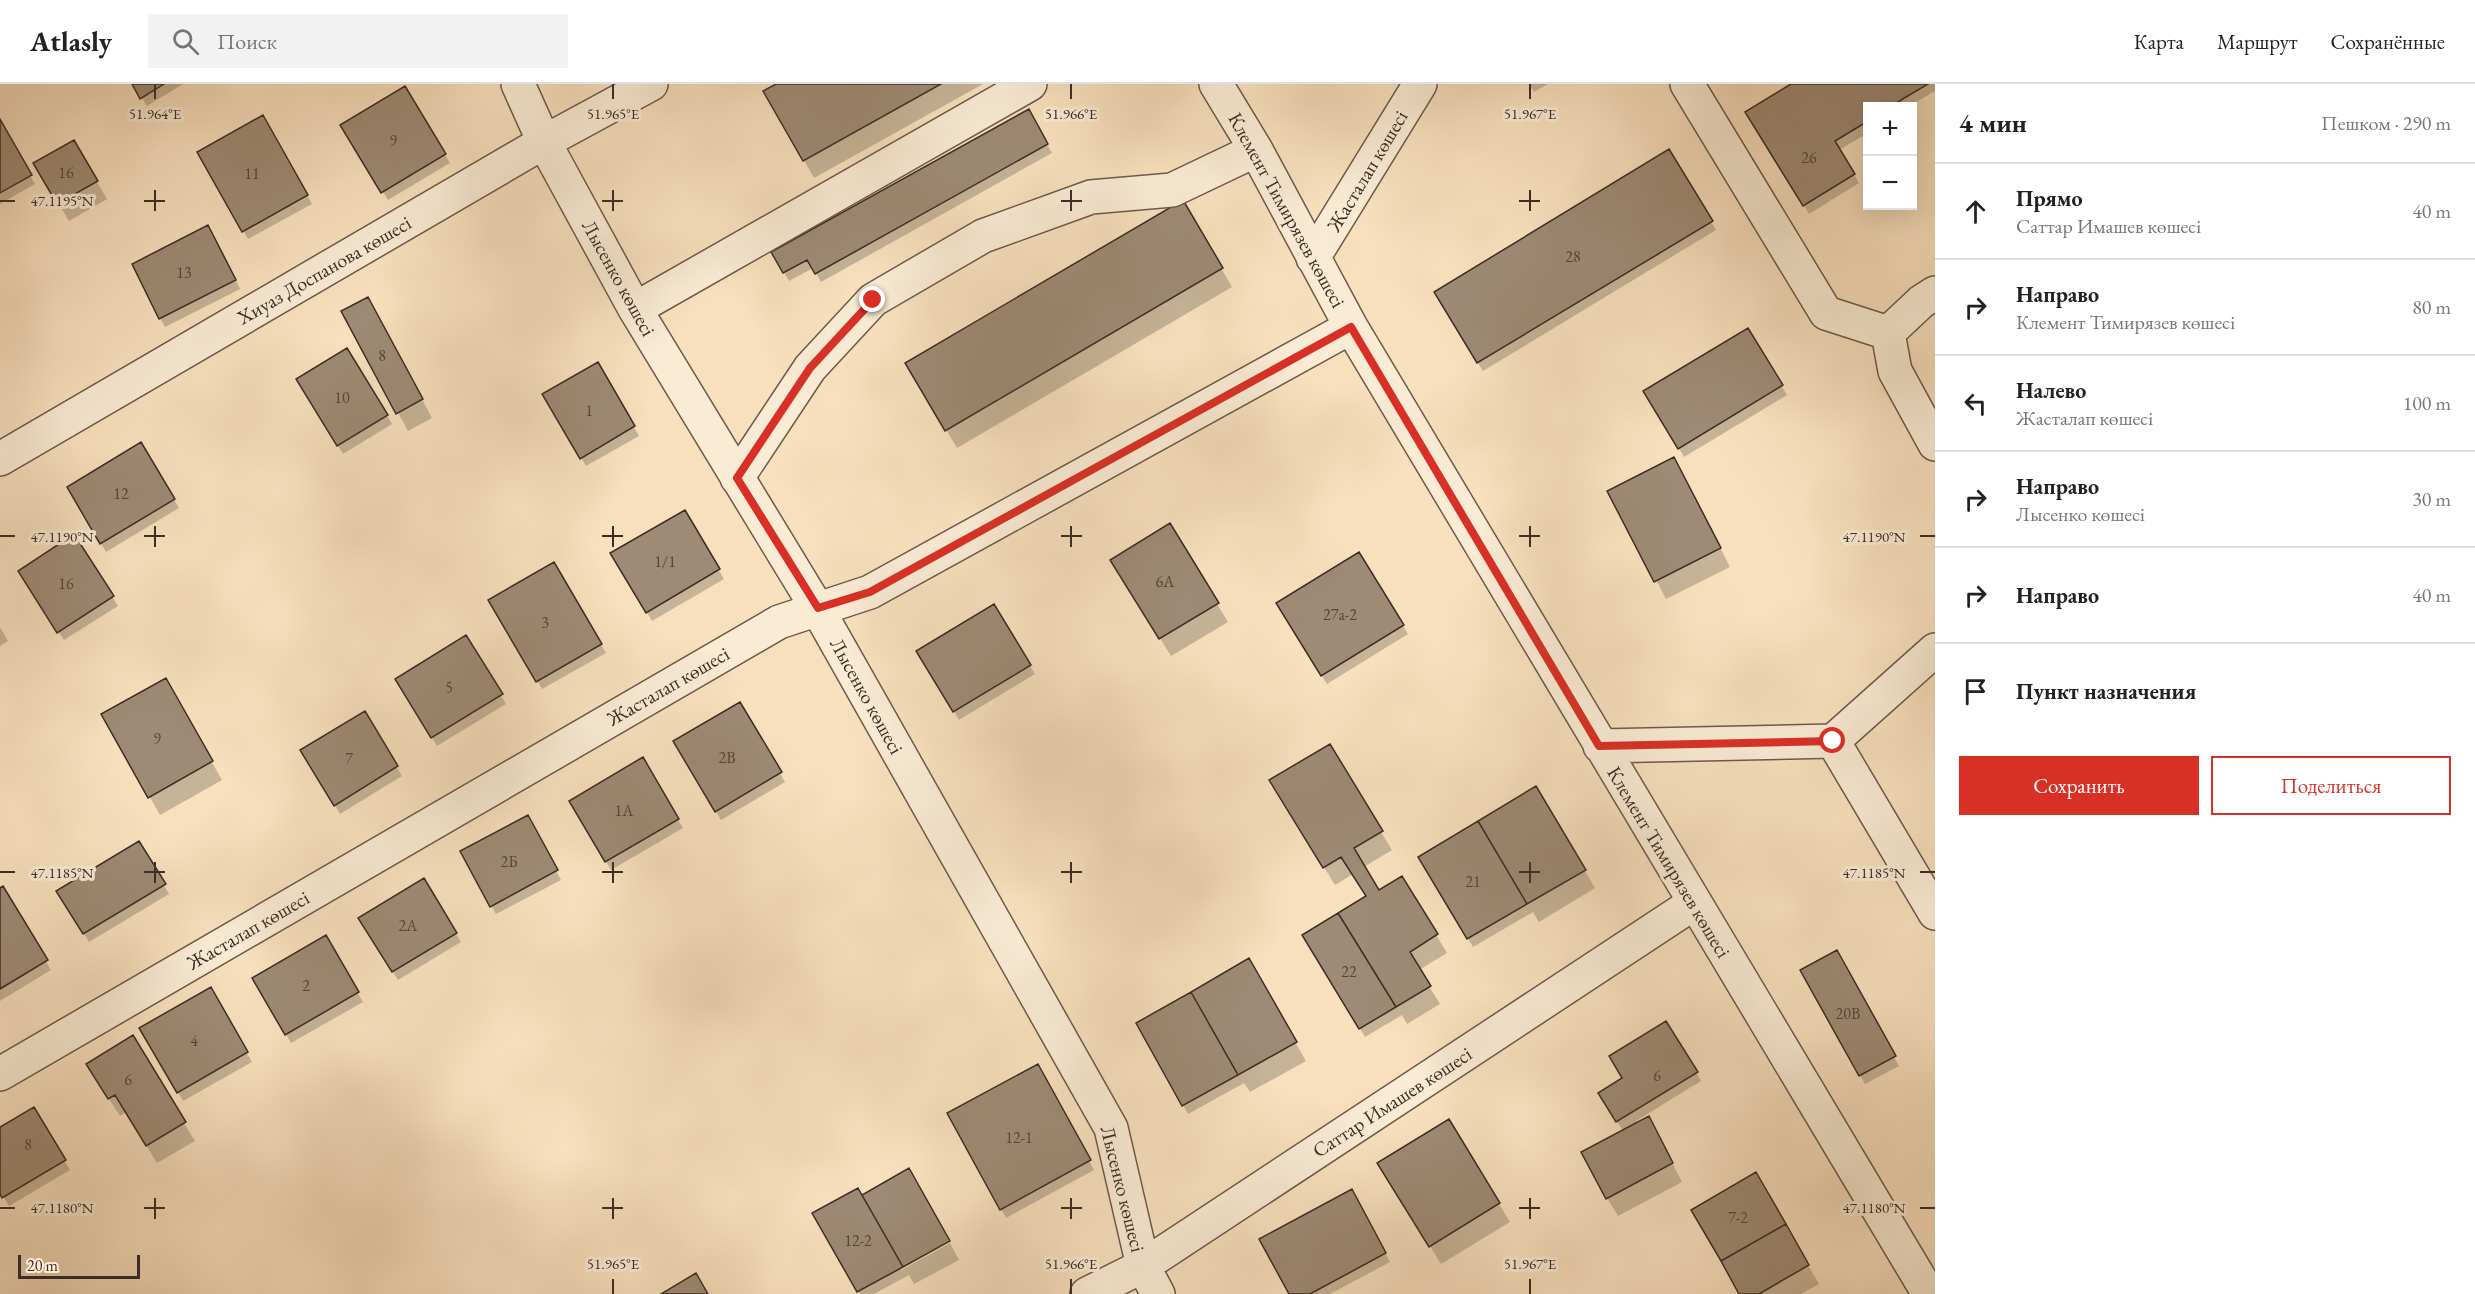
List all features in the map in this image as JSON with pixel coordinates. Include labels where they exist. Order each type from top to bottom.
[{"type":"street","name":"Лысенко көшесі","points":[[518,84],[544,142],[635,309],[818,608],[1111,1128],[1151,1280]]},
{"type":"street","name":"Хиуаз Доспанова көшесі","points":[[0,459],[544,142],[651,84]]},
{"type":"street","points":[[635,309],[1029,84]]},
{"type":"street","name":"Клемент Тимирязев көшесі","points":[[1216,84],[1256,150],[1351,327],[1599,746],[1929,1294]]},
{"type":"street","name":"Жасталап көшесі","points":[[1313,258],[1420,84]]},
{"type":"street","points":[[1687,84],[1826,313],[1888,333]]},
{"type":"street","points":[[737,478],[810,368],[873,300],[983,236],[1091,197],[1172,190],[1256,150]]},
{"type":"street","points":[[1888,333],[1921,302],[1935,293]]},
{"type":"street","name":"Жасталап көшесі","points":[[0,1074],[779,622],[870,592],[1351,327]]},
{"type":"street","points":[[1888,333],[1895,371],[1935,444]]},
{"type":"street","points":[[1599,746],[1833,741],[1935,650]]},
{"type":"street","points":[[1833,741],[1935,913]]},
{"type":"street","name":"Саттар Имашев көшесі","points":[[1087,1294],[1151,1280],[1694,903]]},
{"type":"building","points":[[132,84],[164,84],[140,99]]},
{"type":"building","points":[[776,84],[941,84],[803,161],[763,91]]},
{"type":"building","points":[[1791,84],[1928,84],[1898,102],[1863,102],[1863,124],[1835,141],[1855,174],[1803,206],[1745,112]]},
{"type":"building","points":[[405,86],[446,154],[381,193],[340,125]]},
{"type":"building","points":[[1029,109],[1048,144],[815,274],[807,260],[783,273],[771,252]]},
{"type":"building","points":[[263,115],[308,195],[242,232],[197,152]]},
{"type":"building","points":[[0,119],[32,175],[0,193]]},
{"type":"building","points":[[74,140],[98,181],[57,204],[33,163]]},
{"type":"building","points":[[1669,149],[1713,221],[1477,363],[1434,292]]},
{"type":"building","points":[[1183,200],[1223,268],[945,431],[905,363]]},
{"type":"building","points":[[208,225],[236,280],[159,319],[132,264]]},
{"type":"building","points":[[368,297],[423,399],[396,414],[341,311]]},
{"type":"building","points":[[1748,328],[1783,385],[1678,449],[1643,391]]},
{"type":"building","points":[[347,348],[388,415],[337,446],[296,379]]},
{"type":"building","points":[[598,362],[635,426],[580,459],[542,394]]},
{"type":"building","points":[[141,442],[175,499],[100,544],[67,487]]},
{"type":"building","points":[[1674,457],[1721,548],[1654,582],[1607,491]]},
{"type":"building","points":[[685,510],[720,569],[646,613],[610,553]]},
{"type":"building","points":[[1170,523],[1219,603],[1159,639],[1110,560]]},
{"type":"building","points":[[74,534],[114,596],[57,633],[18,571]]},
{"type":"building","points":[[1359,552],[1404,625],[1321,676],[1276,603]]},
{"type":"building","points":[[554,562],[602,644],[536,682],[488,600]]},
{"type":"building","points":[[994,604],[1031,665],[953,712],[916,651]]},
{"type":"building","points":[[466,635],[503,694],[431,738],[395,679]]},
{"type":"building","points":[[166,678],[213,761],[148,798],[101,714]]},
{"type":"building","points":[[740,702],[782,772],[715,812],[673,741]]},
{"type":"building","points":[[365,711],[398,766],[334,806],[300,750]]},
{"type":"building","points":[[1330,744],[1383,831],[1354,848],[1379,890],[1402,876],[1438,934],[1410,952],[1431,986],[1396,1007],[1338,913],[1366,896],[1341,857],[1323,868],[1269,780]]},
{"type":"building","points":[[643,757],[679,819],[605,862],[569,801]]},
{"type":"building","points":[[1536,786],[1586,870],[1527,904],[1478,821]]},
{"type":"building","points":[[528,815],[558,870],[490,907],[460,851]]},
{"type":"building","points":[[1478,821],[1527,904],[1467,939],[1418,857]]},
{"type":"building","points":[[139,841],[166,884],[83,934],[56,891]]},
{"type":"building","points":[[424,878],[457,933],[392,972],[358,918]]},
{"type":"building","points":[[3,886],[48,960],[0,989],[0,888]]},
{"type":"building","points":[[1338,913],[1396,1007],[1359,1029],[1302,935]]},
{"type":"building","points":[[326,935],[359,992],[285,1035],[252,978]]},
{"type":"building","points":[[1837,950],[1896,1056],[1859,1076],[1800,970]]},
{"type":"building","points":[[1249,958],[1297,1042],[1238,1075],[1191,992]]},
{"type":"building","points":[[211,987],[248,1052],[177,1093],[139,1028]]},
{"type":"building","points":[[1191,992],[1238,1075],[1182,1106],[1136,1023]]},
{"type":"building","points":[[1666,1021],[1698,1072],[1616,1122],[1598,1093],[1622,1078],[1609,1056]]},
{"type":"building","points":[[133,1035],[186,1122],[146,1146],[115,1095],[108,1099],[86,1064]]},
{"type":"building","points":[[1038,1064],[1091,1160],[1000,1210],[947,1113]]},
{"type":"building","points":[[34,1107],[66,1160],[2,1198],[0,1194],[0,1127]]},
{"type":"building","points":[[1649,1116],[1673,1163],[1606,1199],[1581,1152]]},
{"type":"building","points":[[1449,1119],[1500,1203],[1429,1247],[1377,1163]]},
{"type":"building","points":[[909,1168],[950,1241],[903,1267],[862,1195]]},
{"type":"building","points":[[1756,1172],[1786,1224],[1721,1261],[1691,1210]]},
{"type":"building","points":[[858,1188],[903,1267],[857,1292],[812,1213]]},
{"type":"building","points":[[1352,1189],[1386,1253],[1310,1294],[1289,1294],[1259,1239]]},
{"type":"building","points":[[1786,1224],[1809,1265],[1759,1294],[1739,1294],[1721,1261]]},
{"type":"building","points":[[696,1273],[708,1294],[661,1294]]},
{"type":"route","points":[[873,300],[810,368],[737,478],[818,608],[870,592],[1351,327],[1599,746],[1833,741]]}]
